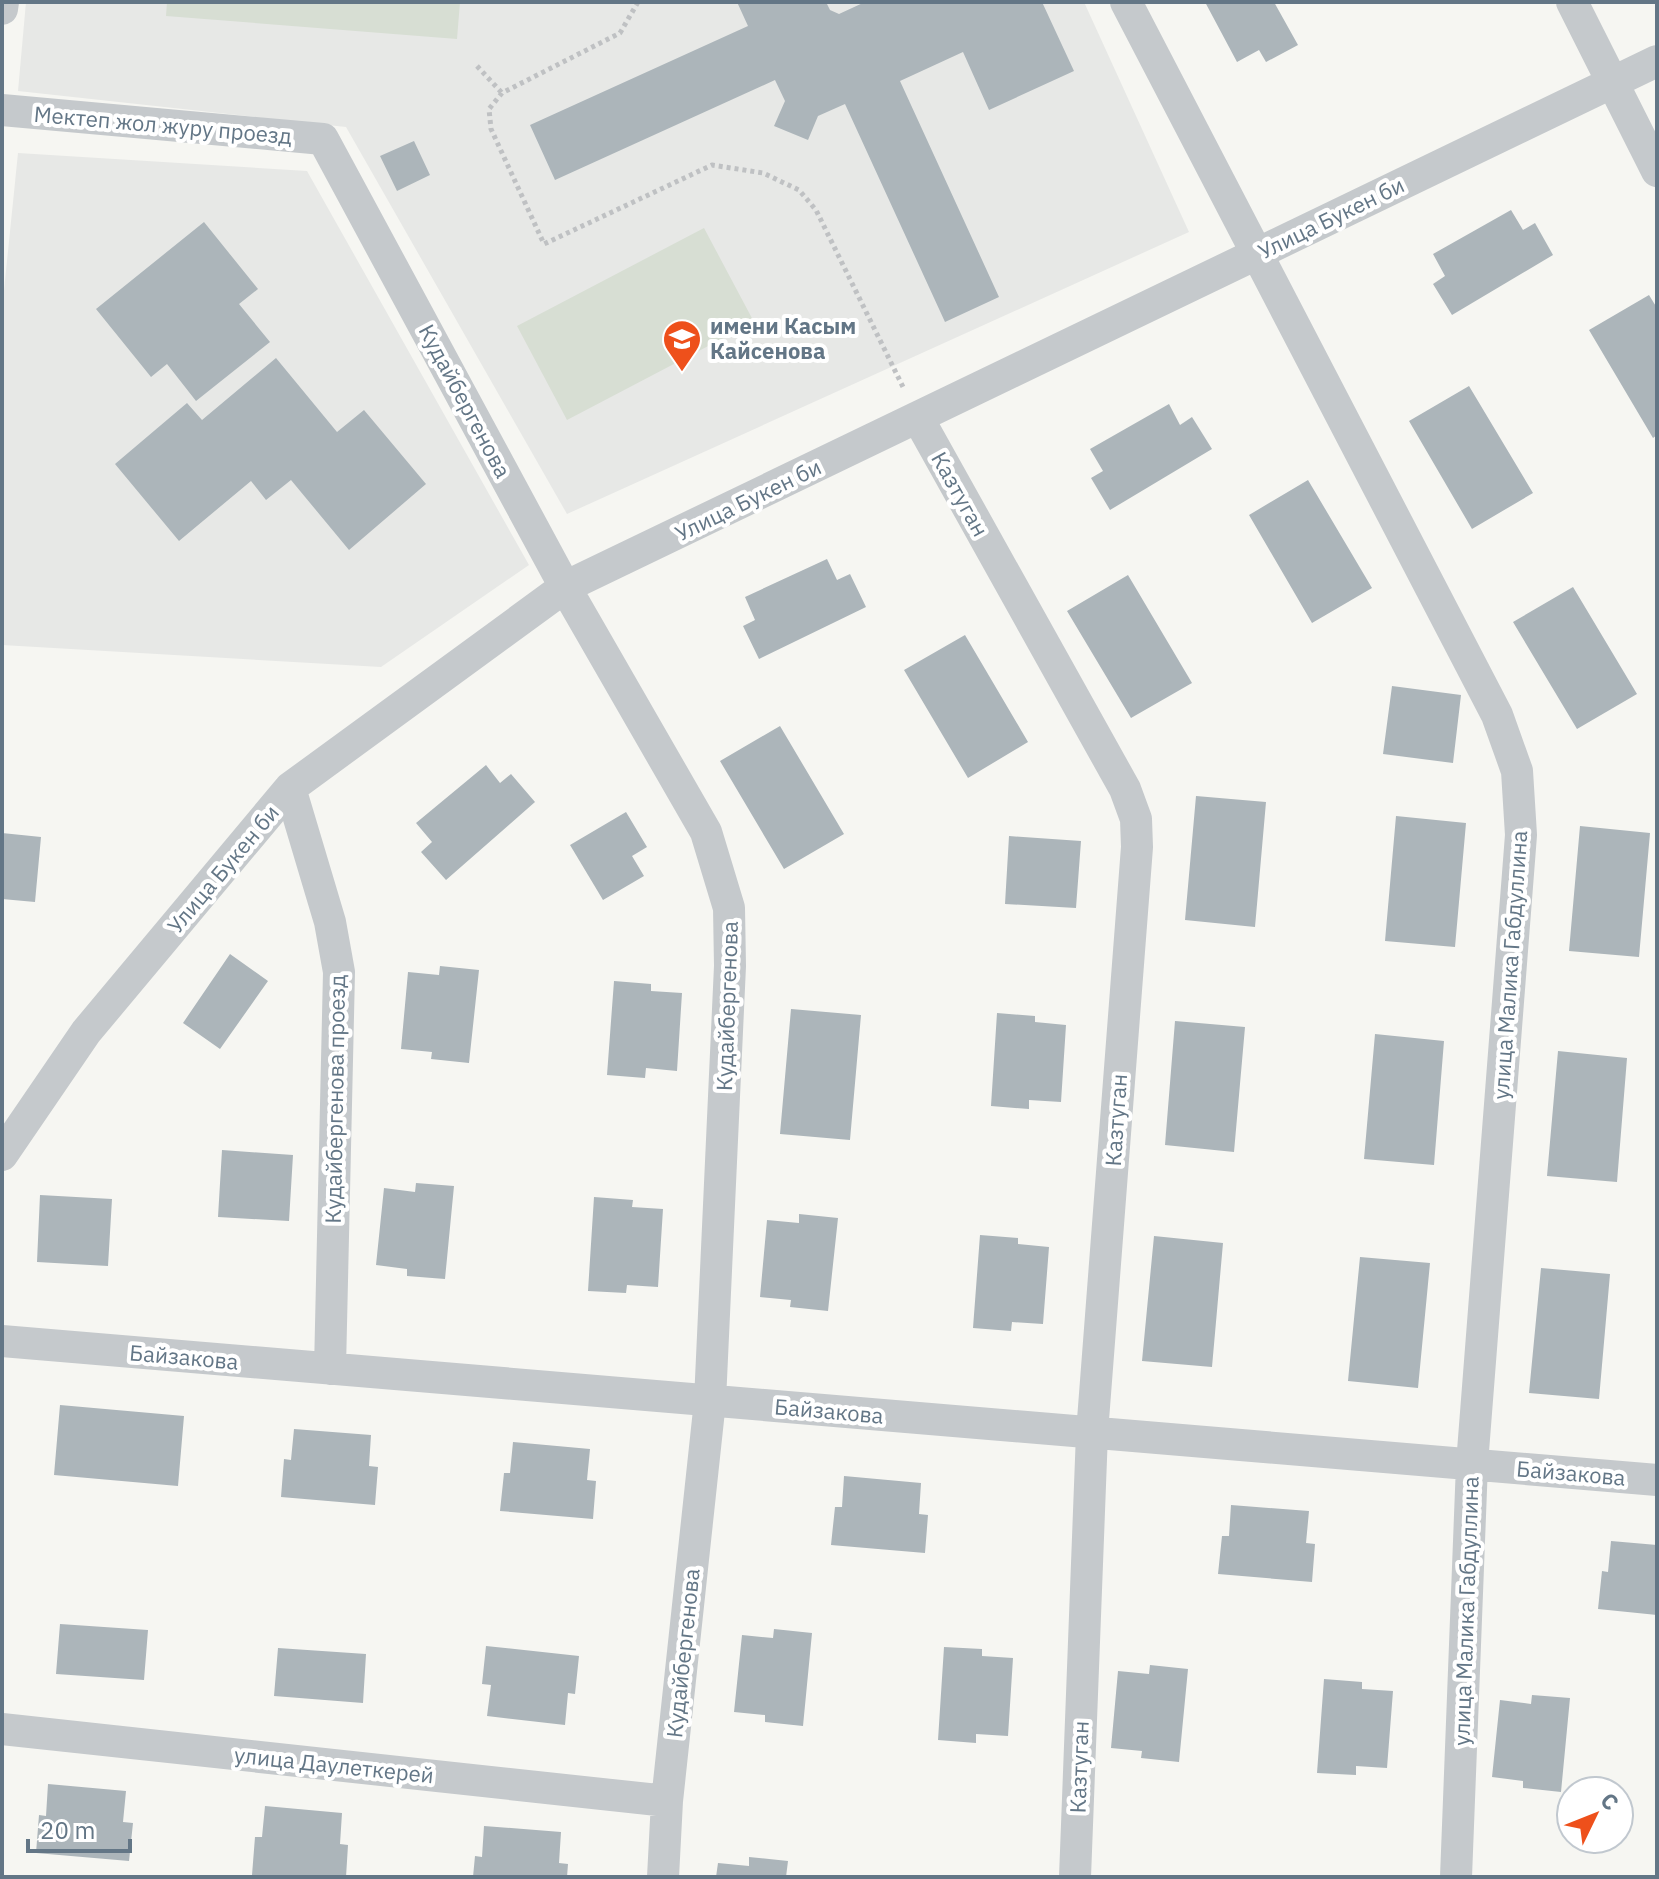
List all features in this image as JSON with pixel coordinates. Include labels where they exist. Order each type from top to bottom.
[{"type":"street","points":[[2,9],[3,2]]},
{"type":"street","name":"улица Малика Габдуллина","points":[[1126,2],[1497,715],[1517,771],[1521,835],[1472,1464],[1456,1877]]},
{"type":"street","points":[[1572,2],[1657,171]]},
{"type":"street","name":"Улица Букен би","points":[[2,1155],[86,1032],[290,788],[565,587],[1657,61]]},
{"type":"street","name":"Мектеп жол журу проезд","points":[[2,110],[323,139]]},
{"type":"street","name":"Кудайбергенова","points":[[323,139],[565,587],[706,832],[729,908],[730,966],[710,1401],[667,1801],[663,1877]]},
{"type":"street","name":"Казтуган","points":[[918,418],[1125,789],[1136,819],[1137,847],[1092,1433],[1075,1877]]},
{"type":"street","name":"Кудайбергенова проезд","points":[[290,788],[330,922],[339,972],[330,1369]]},
{"type":"street","name":"Байзакова","points":[[2,1341],[1657,1480]]},
{"type":"street","name":"улица Даулеткерей","points":[[2,1729],[667,1801]]},
{"type":"path","points":[[638,2],[620,33],[502,93],[489,109],[491,129],[544,244],[712,165],[763,173],[799,190],[816,210],[918,418]]},
{"type":"path","points":[[477,66],[502,93]]},
{"type":"shaded area","name":"имени Касым Кайсенова","points":[[26,2],[1084,2],[1189,232],[567,514],[346,127],[18,91]]},
{"type":"shaded area","points":[[167,2],[460,2],[457,39],[166,16]]},
{"type":"shaded area","points":[[18,153],[307,171],[529,565],[381,667],[2,645],[2,310]]},
{"type":"shaded area","points":[[704,228],[754,322],[567,420],[517,326]]},
{"type":"building","points":[[737,2],[826,2],[830,10],[839,14],[865,2],[1042,2],[1074,71],[989,110],[963,52],[900,81],[999,297],[945,322],[845,104],[818,116],[808,140],[774,126],[785,101],[775,80],[555,180],[530,125],[748,26]]},
{"type":"building","points":[[1205,2],[1274,2],[1298,45],[1266,62],[1259,50],[1237,62]]},
{"type":"building","points":[[414,141],[430,175],[397,191],[380,156]]},
{"type":"building","points":[[1511,210],[1523,230],[1535,223],[1553,255],[1452,315],[1433,284],[1445,276],[1433,254]]},
{"type":"building","points":[[204,222],[258,289],[239,304],[270,342],[196,401],[167,364],[151,377],[96,309]]},
{"type":"building","points":[[1649,295],[1657,308],[1657,435],[1653,438],[1589,330]]},
{"type":"building","points":[[276,358],[337,432],[364,410],[426,484],[349,550],[291,480],[266,500],[251,481],[179,541],[115,464],[187,403],[202,420]]},
{"type":"building","points":[[1469,386],[1533,493],[1472,529],[1409,421]]},
{"type":"building","points":[[1169,404],[1180,425],[1192,417],[1212,449],[1110,510],[1091,478],[1103,471],[1090,449]]},
{"type":"building","points":[[1308,480],[1372,588],[1312,623],[1249,515]]},
{"type":"building","points":[[827,559],[837,580],[850,574],[866,607],[759,659],[743,626],[755,620],[745,597]]},
{"type":"building","points":[[1128,575],[1192,683],[1131,718],[1067,611]]},
{"type":"building","points":[[1573,587],[1637,694],[1577,729],[1513,622]]},
{"type":"building","points":[[965,635],[1028,742],[968,778],[904,670]]},
{"type":"building","points":[[1392,686],[1461,695],[1453,763],[1383,754]]},
{"type":"building","points":[[780,726],[844,834],[784,869],[720,761]]},
{"type":"building","points":[[486,765],[500,783],[511,774],[535,802],[446,880],[421,852],[432,842],[416,823]]},
{"type":"building","points":[[1196,796],[1266,802],[1255,927],[1185,920]]},
{"type":"building","points":[[626,812],[647,847],[632,856],[644,876],[603,900],[570,845]]},
{"type":"building","points":[[1396,816],[1466,823],[1455,947],[1385,941]]},
{"type":"building","points":[[1580,826],[1650,833],[1639,957],[1569,951]]},
{"type":"building","points":[[2,833],[41,837],[35,902],[2,899]]},
{"type":"building","points":[[1009,836],[1081,841],[1076,908],[1005,904]]},
{"type":"building","points":[[230,954],[268,981],[220,1049],[183,1023]]},
{"type":"building","points":[[440,966],[479,970],[469,1063],[431,1059],[432,1052],[401,1049],[408,972],[439,975]]},
{"type":"building","points":[[614,981],[651,984],[651,991],[682,993],[677,1071],[646,1068],[645,1078],[607,1075]]},
{"type":"building","points":[[791,1009],[861,1015],[850,1140],[780,1134]]},
{"type":"building","points":[[997,1013],[1035,1016],[1035,1022],[1066,1025],[1061,1102],[1029,1100],[1029,1109],[991,1106]]},
{"type":"building","points":[[1175,1021],[1245,1027],[1234,1152],[1165,1145]]},
{"type":"building","points":[[1375,1034],[1444,1041],[1434,1165],[1364,1159]]},
{"type":"building","points":[[1558,1051],[1627,1058],[1617,1182],[1547,1176]]},
{"type":"building","points":[[222,1150],[293,1155],[289,1221],[218,1217]]},
{"type":"building","points":[[416,1183],[454,1186],[445,1279],[407,1276],[407,1269],[376,1265],[384,1188],[415,1192]]},
{"type":"building","points":[[40,1195],[112,1199],[108,1266],[37,1262]]},
{"type":"building","points":[[594,1197],[633,1200],[632,1207],[663,1209],[658,1287],[627,1285],[626,1293],[588,1291]]},
{"type":"building","points":[[799,1214],[838,1218],[828,1311],[790,1307],[791,1300],[760,1297],[767,1220],[799,1223]]},
{"type":"building","points":[[980,1235],[1018,1238],[1018,1244],[1049,1247],[1043,1324],[1012,1322],[1011,1331],[973,1328]]},
{"type":"building","points":[[1154,1236],[1223,1243],[1212,1367],[1142,1361]]},
{"type":"building","points":[[1360,1257],[1430,1263],[1418,1388],[1348,1381]]},
{"type":"building","points":[[1541,1268],[1610,1274],[1599,1399],[1529,1393]]},
{"type":"building","points":[[60,1405],[184,1416],[178,1486],[54,1475]]},
{"type":"building","points":[[294,1429],[371,1435],[369,1466],[378,1467],[375,1505],[281,1497],[284,1459],[291,1460]]},
{"type":"building","points":[[513,1442],[590,1449],[587,1480],[596,1481],[593,1519],[500,1511],[504,1473],[510,1473]]},
{"type":"building","points":[[844,1476],[921,1483],[919,1514],[928,1515],[925,1553],[831,1545],[835,1507],[842,1507]]},
{"type":"building","points":[[1231,1505],[1309,1511],[1306,1543],[1315,1544],[1312,1582],[1218,1574],[1222,1536],[1229,1536]]},
{"type":"building","points":[[1611,1541],[1657,1545],[1657,1615],[1598,1609],[1602,1571],[1608,1572]]},
{"type":"building","points":[[60,1624],[148,1630],[144,1680],[56,1674]]},
{"type":"building","points":[[774,1629],[812,1633],[803,1726],[765,1722],[765,1715],[734,1712],[742,1635],[773,1638]]},
{"type":"building","points":[[486,1646],[579,1656],[575,1694],[568,1693],[565,1725],[487,1716],[491,1685],[482,1684]]},
{"type":"building","points":[[944,1647],[982,1649],[982,1656],[1013,1658],[1008,1736],[976,1734],[976,1743],[938,1740]]},
{"type":"building","points":[[278,1648],[366,1654],[363,1703],[274,1696]]},
{"type":"building","points":[[1150,1665],[1188,1669],[1179,1762],[1141,1758],[1142,1751],[1111,1748],[1118,1671],[1149,1674]]},
{"type":"building","points":[[1324,1679],[1362,1682],[1362,1689],[1393,1691],[1387,1768],[1356,1766],[1356,1775],[1317,1773]]},
{"type":"building","points":[[1532,1695],[1570,1698],[1563,1775],[1555,1775],[1555,1791],[1523,1788],[1523,1781],[1492,1777],[1500,1700],[1531,1704]]},
{"type":"building","points":[[48,1784],[126,1791],[123,1822],[133,1823],[129,1861],[36,1853],[39,1815],[46,1816]]},
{"type":"building","points":[[265,1806],[342,1813],[340,1844],[348,1845],[346,1877],[252,1875],[255,1837],[262,1837]]},
{"type":"building","points":[[484,1826],[561,1832],[559,1863],[568,1864],[567,1877],[473,1877],[475,1856],[482,1857]]},
{"type":"building","points":[[749,1857],[788,1861],[786,1877],[716,1877],[718,1863],[749,1866]]},
{"type":"place","name":"имени Касым Кайсенова","points":[[682,373]]}]
